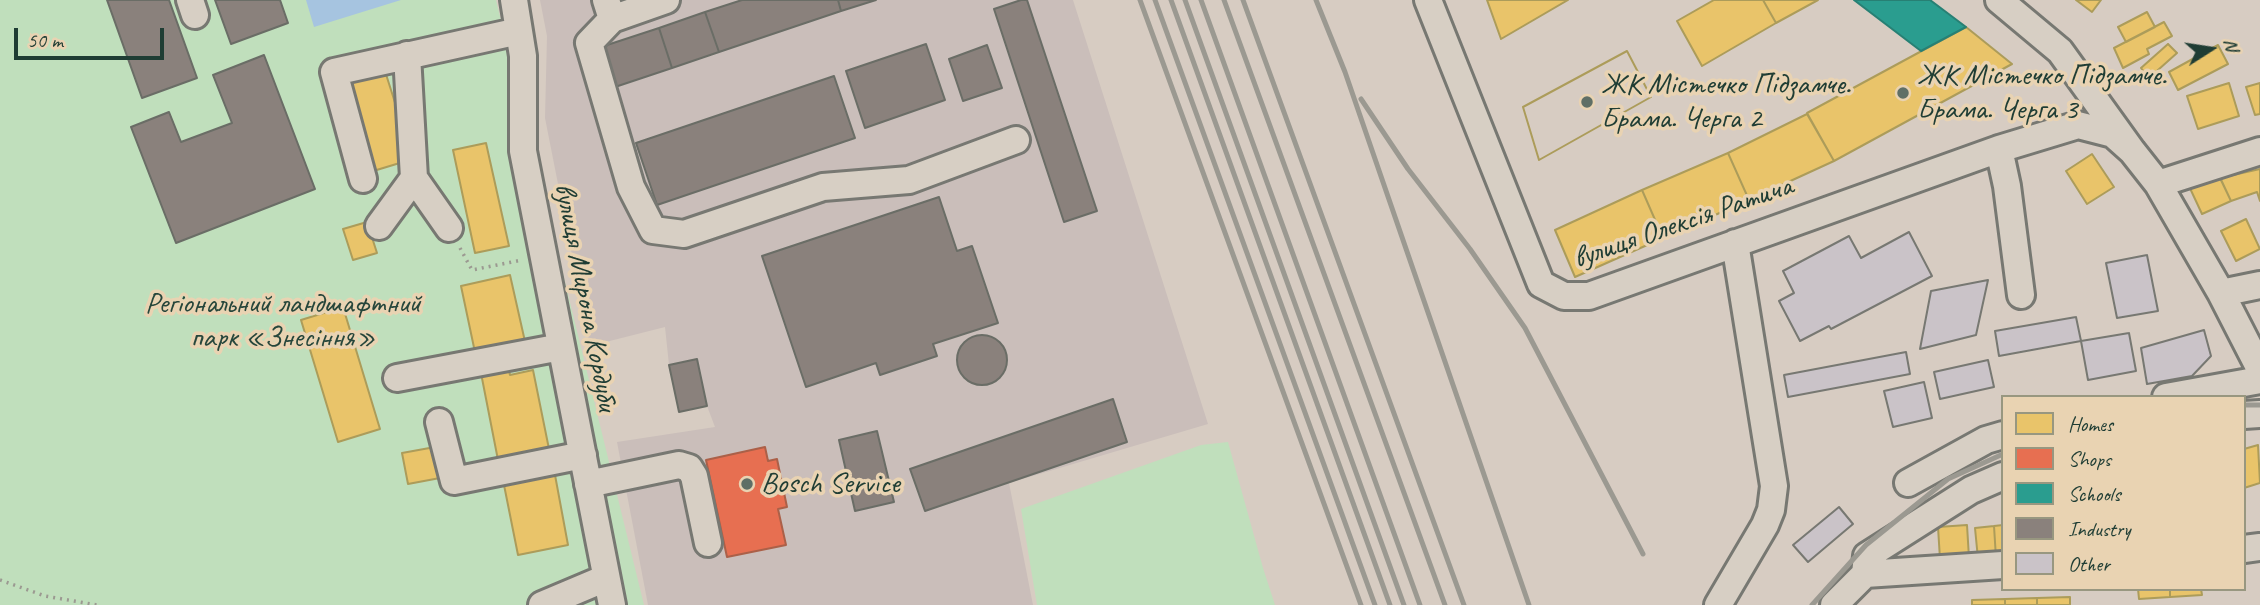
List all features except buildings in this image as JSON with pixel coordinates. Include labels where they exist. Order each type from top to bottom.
[{"type":"street","name":"вулиця Мирона Кордуби","points":[[514,0],[523,56],[523,151],[612,605]]},
{"type":"street","points":[[666,0],[609,9],[589,43],[631,187],[653,230],[684,234],[823,187],[909,180],[1016,140]]},
{"type":"street","name":"вулиця Олексія Ратича","points":[[1428,0],[1541,284],[1564,296],[1589,296],[2058,130],[2078,125],[2096,128],[2113,134],[2132,151]]},
{"type":"street","points":[[1999,0],[2060,51],[2158,184],[2221,293],[2260,369]]},
{"type":"street","points":[[363,179],[334,72],[519,31]]},
{"type":"street","points":[[2058,130],[2071,113],[2077,96],[2075,74],[2060,51]]},
{"type":"street","points":[[407,55],[414,178],[449,228]]},
{"type":"street","points":[[1999,149],[2007,186],[2021,295]]},
{"type":"street","points":[[2158,184],[2260,151]]},
{"type":"street","points":[[379,226],[414,178]]},
{"type":"street","points":[[1717,605],[1765,525],[1774,486],[1735,243]]},
{"type":"street","points":[[2221,293],[2260,285]]},
{"type":"street","points":[[397,378],[561,347]]},
{"type":"street","points":[[2177,395],[2260,380]]},
{"type":"street","points":[[439,422],[454,481],[583,455]]},
{"type":"street","points":[[1908,483],[1986,440],[2001,436]]},
{"type":"street","points":[[588,484],[679,465],[689,468],[694,476],[708,543]]},
{"type":"street","points":[[1834,605],[1865,574],[1867,556],[1971,490],[2001,477]]},
{"type":"street","points":[[1865,574],[2001,565]]},
{"type":"street","points":[[542,605],[606,578]]},
{"type":"path","points":[[449,228],[472,270],[543,256]]},
{"type":"path","points":[[0,580],[46,596],[97,605]]},
{"type":"shaded area","points":[[540,0],[1073,0],[1208,424],[1009,483],[1033,605],[648,605],[617,442],[715,427],[707,406],[679,412],[669,365],[665,327],[590,346],[545,118],[547,36]]},
{"type":"green space","name":"Регіональний ландшафтний парк «Знесіння»","points":[[0,0],[496,0],[644,605],[0,605]]},
{"type":"green space","points":[[1228,442],[1275,605],[1037,605],[1021,509],[1201,445]]},
{"type":"water","points":[[306,0],[401,0],[314,27]]},
{"type":"railway","points":[[1140,0],[1361,605]]},
{"type":"railway","points":[[1155,0],[1375,605]]},
{"type":"railway","points":[[1171,0],[1390,605]]},
{"type":"railway","points":[[1185,0],[1404,605]]},
{"type":"railway","points":[[1201,0],[1420,605]]},
{"type":"railway","points":[[1224,0],[1445,605]]},
{"type":"railway","points":[[1243,0],[1464,605]]},
{"type":"railway","points":[[1316,0],[1345,72],[1529,605]]},
{"type":"railway","points":[[1361,99],[1408,169],[1470,249],[1525,328],[1643,554]]},
{"type":"railway","points":[[2246,405],[2260,405]]},
{"type":"railway","points":[[1812,605],[1866,545],[1948,479],[2001,455]]},
{"type":"place","name":"ЖК Містечко Підзамче. Брама. Черга 3","points":[[1903,93]]},
{"type":"place","name":"ЖК Містечко Підзамче. Брама. Черга 2","points":[[1587,102]]},
{"type":"place","name":"Bosch Service","points":[[747,484]]}]
